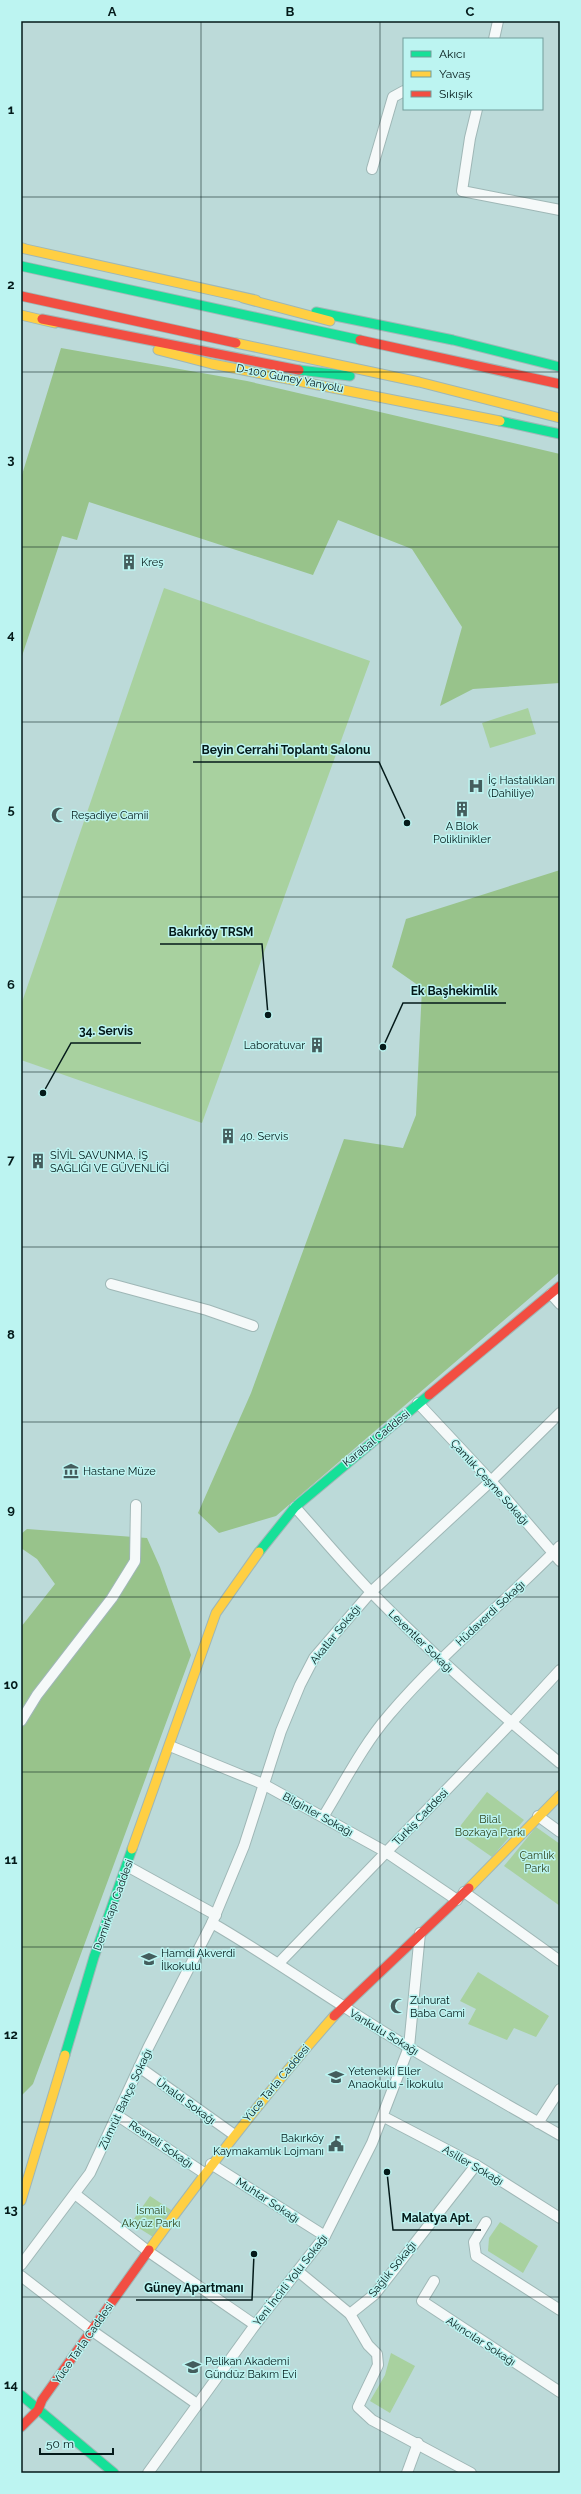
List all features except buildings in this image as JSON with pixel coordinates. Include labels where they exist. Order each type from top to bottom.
[{"type":"main road","points":[[22,248],[243,298],[280,309],[485,359],[519,375]]},
{"type":"main road","points":[[21,266],[560,384]]},
{"type":"main road","points":[[21,296],[375,373],[560,418]]},
{"type":"main road","points":[[243,298],[276,303],[453,340],[560,367]]},
{"type":"main road","name":"D-100 Güney Yanyolu","points":[[21,315],[42,319],[212,364],[401,400],[560,434]]},
{"type":"main road","points":[[42,319],[319,374],[353,376],[375,373]]},
{"type":"main road","name":"Karabal Caddesi","points":[[216,1613],[252,1559],[295,1507],[560,1286]]},
{"type":"main road","name":"Demirkapı Caddesi","points":[[21,2201],[94,1957],[216,1613]]},
{"type":"main road","name":"Yüce Tarla Caddesi","points":[[21,2427],[38,2410],[42,2400],[91,2330],[149,2252],[232,2134],[277,2080],[343,2006],[456,1900],[560,1795]]},
{"type":"main road","points":[[21,2395],[114,2473]]},
{"type":"street","points":[[494,38],[498,21]]},
{"type":"street","points":[[372,168],[393,97],[403,92]]},
{"type":"street","points":[[477,110],[470,138],[462,191],[560,210]]},
{"type":"street","points":[[111,1284],[207,1310],[253,1326]]},
{"type":"street","points":[[551,1294],[560,1304]]},
{"type":"street","name":"Çamlık Çeşme Sokağı","points":[[418,1403],[491,1481],[552,1554],[560,1561]]},
{"type":"street","name":"Akatlar Sokağı","points":[[214,1919],[244,1846],[263,1784],[294,1698],[314,1658],[371,1592],[491,1481],[560,1413]]},
{"type":"street","points":[[21,1722],[37,1695],[112,1598],[135,1561],[136,1504]]},
{"type":"street","name":"Leventler Sokağı","points":[[295,1507],[371,1592],[440,1660],[511,1723],[560,1763]]},
{"type":"street","name":"Hüdaverdi Sokağı","points":[[323,1817],[388,1716],[440,1660],[560,1546]]},
{"type":"street","name":"Türkiş Caddesi","points":[[279,1963],[511,1723],[560,1670]]},
{"type":"street","name":"Bilginler Sokağı","points":[[170,1746],[263,1784],[386,1852],[456,1900]]},
{"type":"street","points":[[538,1816],[560,1832]]},
{"type":"street","name":"Vankulu Sokağı","points":[[127,1866],[214,1919],[343,2006],[560,2135]]},
{"type":"street","points":[[464,1892],[560,1961]]},
{"type":"street","name":"Zümrüt Bahçe Sokağı","points":[[21,2265],[90,2173],[118,2116],[139,2067],[214,1919]]},
{"type":"street","name":"Yeni İncirli Yolu Sokağı","points":[[148,2473],[255,2325],[299,2272],[325,2236],[384,2117],[410,2047],[420,1933]]},
{"type":"street","name":"Ünaldı Sokağı","points":[[139,2067],[232,2134]]},
{"type":"street","points":[[538,2123],[560,2089]]},
{"type":"street","name":"Resneli Sokağı","points":[[118,2116],[204,2173]]},
{"type":"street","name":"Asiller Sokağı","points":[[384,2117],[476,2165],[560,2218]]},
{"type":"street","name":"Muhtar Sokağı","points":[[211,2164],[325,2236]]},
{"type":"street","name":"Sağlık Sokağı","points":[[350,2314],[375,2294],[476,2165]]},
{"type":"street","points":[[75,2194],[149,2252],[255,2325]]},
{"type":"street","points":[[486,2222],[474,2242],[476,2256],[560,2310]]},
{"type":"street","points":[[299,2272],[350,2314],[368,2345],[378,2354],[378,2365],[358,2407],[372,2420],[471,2473]]},
{"type":"street","points":[[21,2276],[91,2330],[197,2404]]},
{"type":"street","name":"Akıncılar Sokağı","points":[[434,2281],[422,2301],[560,2392]]},
{"type":"street","points":[[407,2473],[418,2444]]},
{"type":"green space","points":[[61,348],[247,381],[560,454],[560,683],[473,689],[440,706],[462,627],[412,549],[338,520],[313,575],[89,502],[77,540],[62,536],[21,659],[21,478]]},
{"type":"green space","points":[[164,588],[370,661],[202,1123],[21,1060],[21,1005]]},
{"type":"green space","points":[[528,708],[536,734],[490,748],[482,723]]},
{"type":"green space","points":[[560,870],[560,1272],[276,1516],[219,1533],[198,1513],[251,1393],[344,1139],[403,1148],[416,1115],[422,988],[392,967],[406,919]]},
{"type":"green space","points":[[27,1529],[147,1538],[160,1567],[191,1655],[33,2084],[21,2096],[21,1627],[55,1584],[37,1559],[21,1548],[21,1534]]},
{"type":"green space","name":"Bilal Bozkaya Parkı","points":[[487,1792],[524,1820],[492,1857],[459,1834],[461,1825]]},
{"type":"green space","name":"Çamlık Parkı","points":[[536,1827],[560,1844],[560,1906],[504,1866]]},
{"type":"green space","points":[[478,1972],[549,2016],[536,2037],[514,2028],[507,2040],[468,2024],[476,2009],[460,2001]]},
{"type":"green space","name":"İsmail Akyüz Parkı","points":[[150,2196],[171,2210],[153,2237],[131,2223]]},
{"type":"green space","points":[[500,2222],[538,2246],[523,2273],[488,2251],[489,2238]]},
{"type":"green space","points":[[391,2353],[415,2366],[390,2413],[370,2401],[385,2375]]},
{"type":"traffic: fast","points":[[21,266],[360,340]]},
{"type":"traffic: fast","points":[[316,312],[453,340],[560,367]]},
{"type":"traffic: fast","points":[[299,370],[350,376]]},
{"type":"traffic: fast","points":[[500,421],[560,434]]},
{"type":"traffic: fast","points":[[259,1552],[295,1507],[429,1395]]},
{"type":"traffic: fast","points":[[65,2055],[94,1957],[132,1849]]},
{"type":"traffic: fast","points":[[21,2395],[114,2473]]},
{"type":"traffic: slow","points":[[21,248],[256,300]]},
{"type":"traffic: slow","points":[[243,298],[330,321]]},
{"type":"traffic: slow","points":[[21,315],[55,323]]},
{"type":"traffic: slow","points":[[236,343],[419,382],[560,418]]},
{"type":"traffic: slow","points":[[158,350],[212,364],[500,421]]},
{"type":"traffic: slow","points":[[132,1849],[216,1613],[259,1552]]},
{"type":"traffic: slow","points":[[469,1888],[560,1795]]},
{"type":"traffic: slow","points":[[149,2250],[238,2131],[334,2016]]},
{"type":"traffic: slow","points":[[21,2201],[65,2055]]},
{"type":"traffic: jam","points":[[21,296],[236,343]]},
{"type":"traffic: jam","points":[[42,319],[299,370]]},
{"type":"traffic: jam","points":[[360,340],[560,384]]},
{"type":"traffic: jam","points":[[429,1395],[560,1286]]},
{"type":"traffic: jam","points":[[334,2016],[469,1888]]},
{"type":"traffic: jam","points":[[21,2427],[38,2410],[42,2400],[149,2250]]},
{"type":"place","name":"Kreş","points":[[129,562]]},
{"type":"place","name":"İç Hastalıkları (Dahiliye)","points":[[476,786]]},
{"type":"place","name":"A Blok Poliklinikler","points":[[462,809]]},
{"type":"place","name":"Reşadiye Camii","points":[[59,815]]},
{"type":"place","name":"Beyin Cerrahi Toplantı Salonu","points":[[407,823]]},
{"type":"place","name":"Bakırköy TRSM","points":[[268,1015]]},
{"type":"place","name":"Laboratuvar","points":[[317,1045]]},
{"type":"place","name":"Ek Başhekimlik","points":[[383,1047]]},
{"type":"place","name":"34. Servis","points":[[43,1093]]},
{"type":"place","name":"40. Servis","points":[[228,1136]]},
{"type":"place","name":"SİVİL SAVUNMA, İŞ SAĞLIĞI VE GÜVENLİĞİ","points":[[38,1161]]},
{"type":"place","name":"Hastane Müze","points":[[71,1471]]},
{"type":"place","name":"Hamdi Akverdi İlkokulu","points":[[149,1959]]},
{"type":"place","name":"Zuhurat Baba Cami","points":[[398,2006]]},
{"type":"place","name":"Yetenekli Eller Anaokulu - İkokulu","points":[[336,2077]]},
{"type":"place","name":"Bakırköy Kaymakamlık Lojmanı","points":[[336,2144]]},
{"type":"place","name":"Malatya Apt.","points":[[387,2172]]},
{"type":"place","name":"Güney Apartmanı","points":[[254,2254]]},
{"type":"place","name":"Pelikan Akademi Gündüz Bakım Evi","points":[[193,2367]]}]
